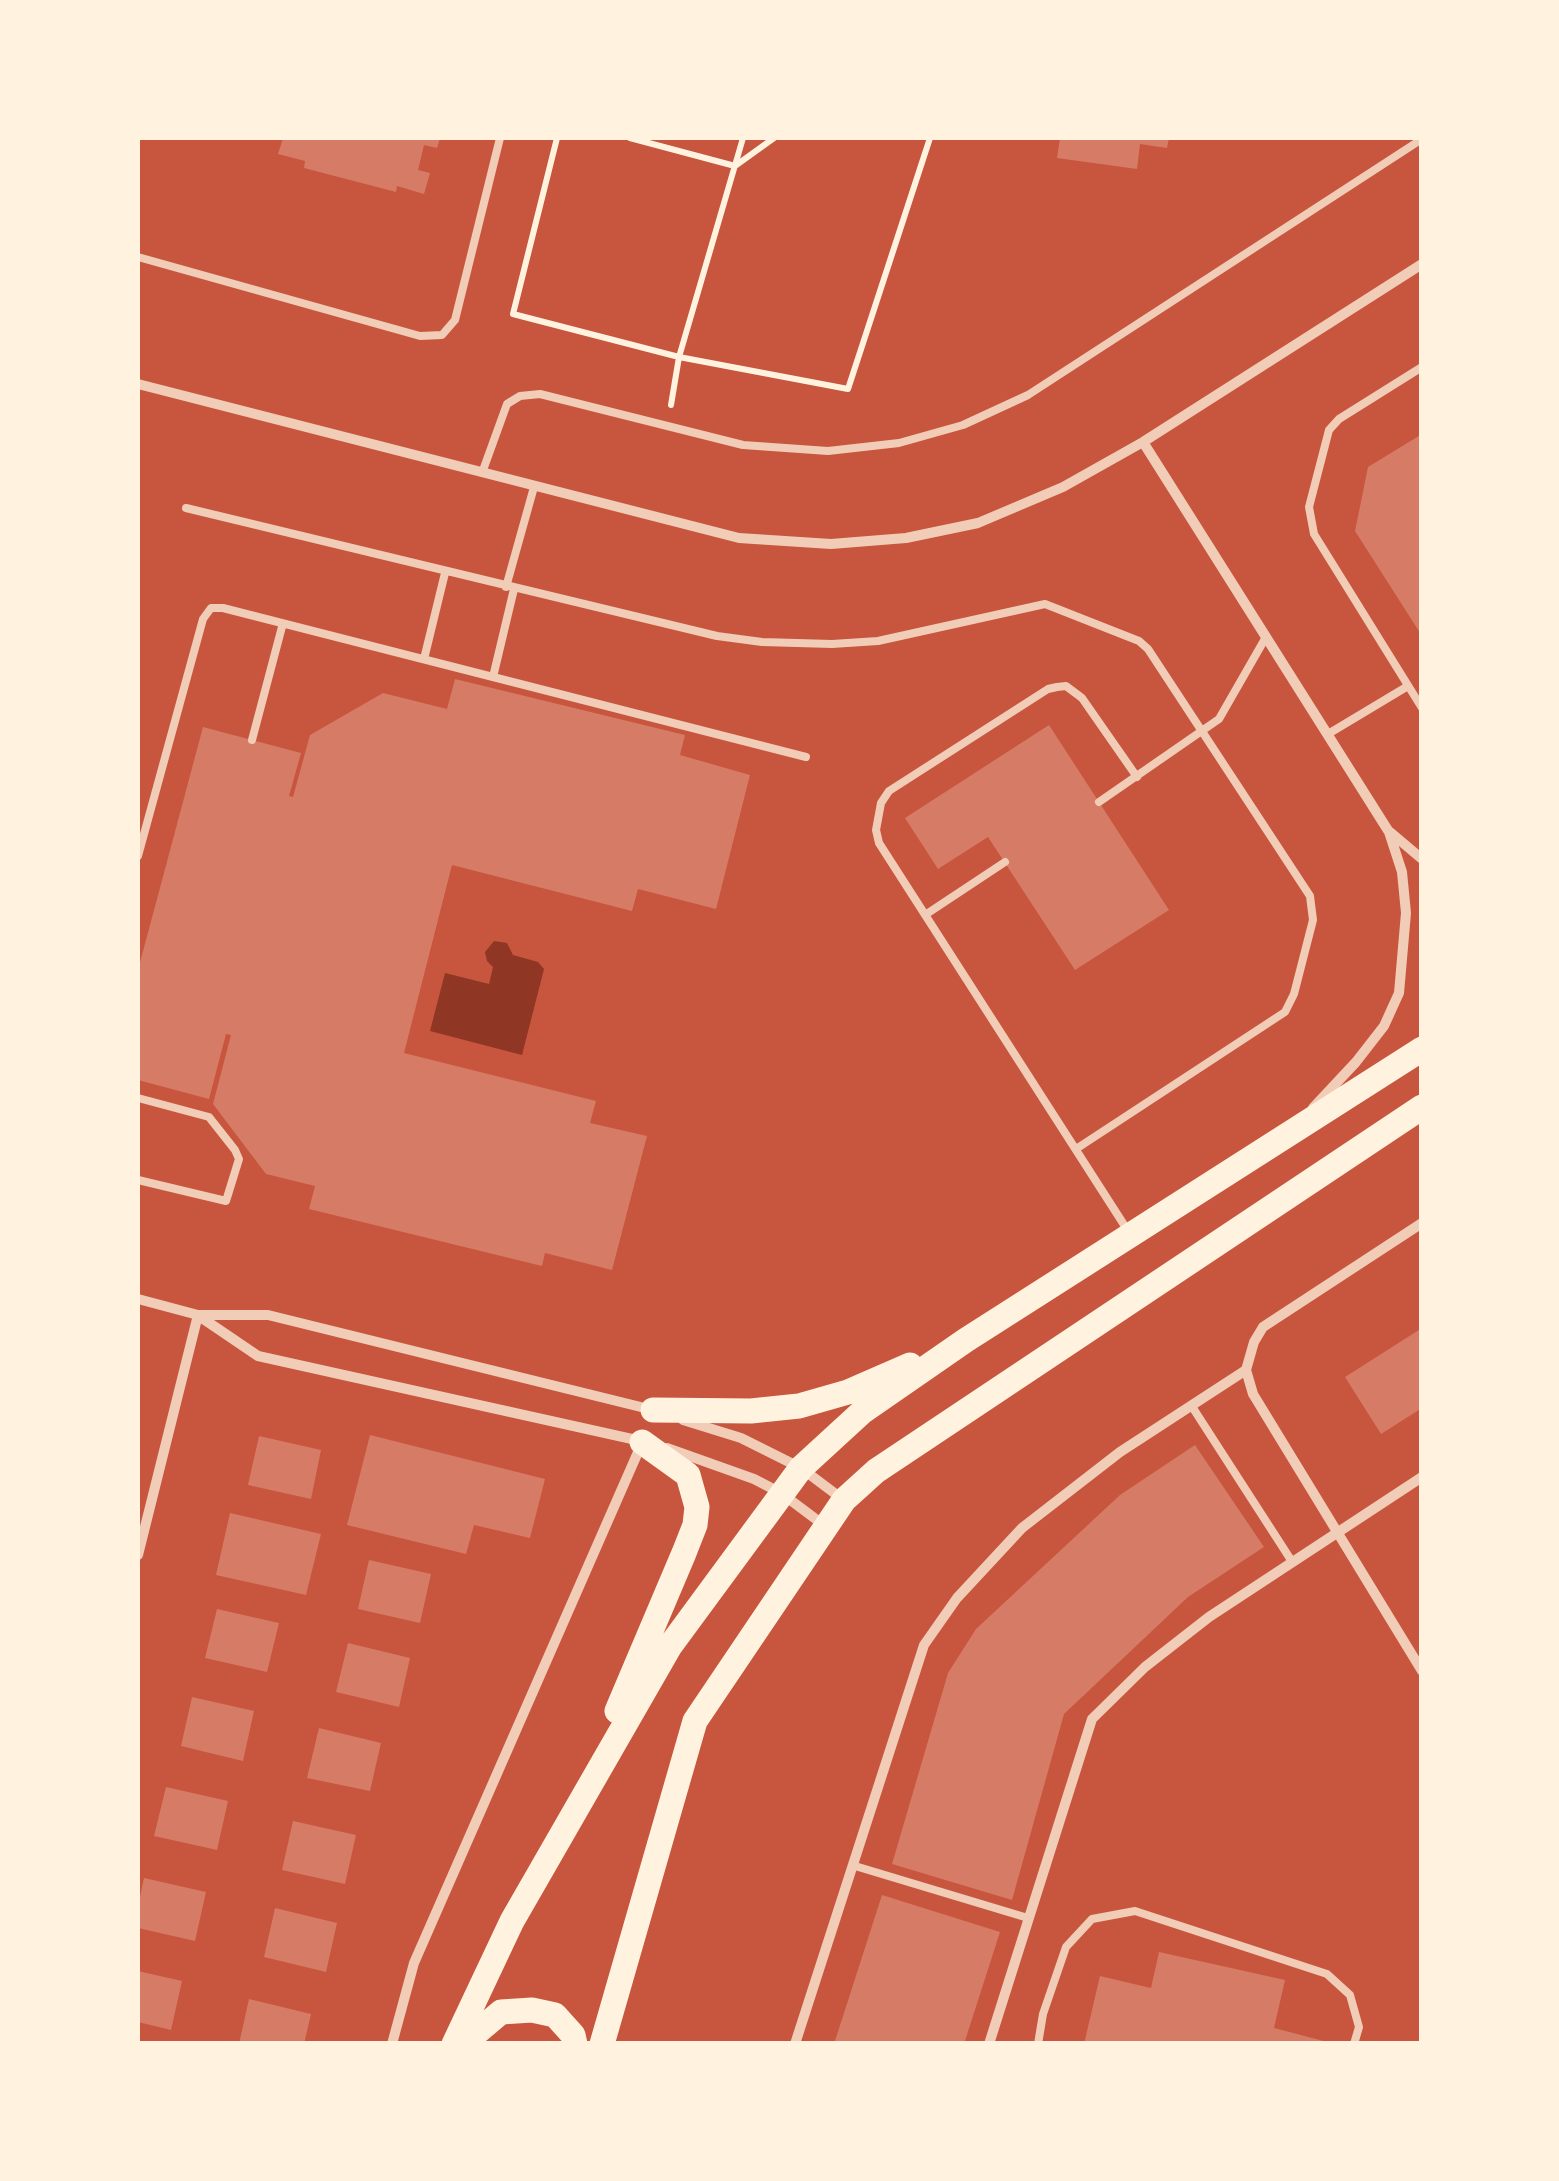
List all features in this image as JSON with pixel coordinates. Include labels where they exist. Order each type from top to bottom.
[{"type":"main road","points":[[454,2044],[512,1920],[670,1646],[801,1468],[862,1412],[966,1340],[1422,1049]]},
{"type":"main road","points":[[602,2044],[694,1721],[844,1500],[876,1471],[1422,1107]]},
{"type":"main road","points":[[653,1410],[799,1406],[848,1392],[966,1340]]},
{"type":"main road","points":[[563,1834],[696,1525],[695,1492],[688,1474],[642,1442]]},
{"type":"main road","points":[[463,2044],[501,2012],[532,2010],[555,2015],[573,2035],[575,2044]]},
{"type":"street","points":[[138,384],[738,538],[831,544],[906,538],[978,523],[1063,487],[1144,442],[1422,264]]},
{"type":"street","points":[[1144,442],[1389,832],[1402,872],[1406,913],[1399,993],[1384,1026],[1356,1062],[1292,1130]]},
{"type":"street","points":[[1389,832],[1422,859]]},
{"type":"street","points":[[1422,1224],[1263,1327],[1246,1370],[1253,1394],[1422,1671]]},
{"type":"street","points":[[138,1299],[198,1315],[268,1314],[653,1410],[741,1438],[801,1468],[844,1500]]},
{"type":"street","points":[[198,1315],[258,1356],[699,1457],[781,1493],[825,1526]]},
{"type":"street","points":[[138,1555],[198,1315]]},
{"type":"street","points":[[794,2044],[924,1646],[957,1598],[1022,1528],[1120,1452],[1246,1370]]},
{"type":"street","points":[[392,2044],[414,1963],[642,1442]]},
{"type":"street","points":[[989,2044],[1092,1719],[1170,1647],[1291,1560],[1422,1477]]},
{"type":"lane","points":[[138,258],[420,336],[442,335],[455,320],[500,138]]},
{"type":"lane","points":[[482,473],[507,404],[520,396],[540,394],[742,445],[828,451],[899,442],[962,425],[1028,395],[1422,138]]},
{"type":"lane","points":[[1422,367],[1339,419],[1329,430],[1309,507],[1314,534],[1422,708]]},
{"type":"lane","points":[[493,677],[534,486]]},
{"type":"lane","points":[[186,508],[717,636],[832,644],[878,640],[1046,604],[1139,641],[1148,649],[1310,896],[1314,920],[1294,994],[1284,1012],[1076,1149]]},
{"type":"lane","points":[[424,659],[446,572]]},
{"type":"lane","points":[[138,856],[202,619],[211,608],[806,757]]},
{"type":"lane","points":[[252,740],[283,623]]},
{"type":"lane","points":[[1099,802],[1202,733],[1226,709],[1266,637]]},
{"type":"lane","points":[[1130,1234],[877,836],[882,803],[889,791],[1048,689],[1066,686],[1082,698],[1137,777]]},
{"type":"lane","points":[[1328,734],[1408,686]]},
{"type":"lane","points":[[925,915],[1005,862]]},
{"type":"lane","points":[[138,1098],[209,1118],[239,1159],[226,1201],[138,1180]]},
{"type":"lane","points":[[1192,1405],[1291,1560]]},
{"type":"lane","points":[[854,1866],[1028,1918]]},
{"type":"lane","points":[[1038,2044],[1043,2014],[1066,1947],[1092,1919],[1135,1911],[1327,1974],[1350,1995],[1359,2027],[1354,2044]]},
{"type":"path","points":[[557,138],[513,314],[678,357],[848,389],[930,138]]},
{"type":"path","points":[[630,138],[735,166]]},
{"type":"path","points":[[667,426],[678,357],[744,138]]},
{"type":"path","points":[[735,166],[774,138]]},
{"type":"shaded area","points":[[494,941],[507,943],[513,955],[538,962],[544,969],[522,1055],[430,1031],[445,973],[489,984],[493,967],[485,952]]},
{"type":"building","points":[[283,138],[440,138],[437,148],[424,145],[418,170],[430,173],[424,194],[397,186],[396,192],[304,168],[305,161],[278,154]]},
{"type":"building","points":[[1060,138],[1169,138],[1167,148],[1140,144],[1137,169],[1057,158]]},
{"type":"building","points":[[1422,434],[1422,636],[1355,531],[1368,467]]},
{"type":"building","points":[[455,679],[685,735],[680,755],[750,775],[716,909],[638,889],[632,911],[452,865],[404,1053],[596,1101],[590,1123],[647,1136],[612,1270],[545,1253],[542,1266],[309,1209],[315,1186],[266,1174],[213,1104],[231,1035],[226,1034],[209,1099],[138,1080],[138,970],[203,727],[301,753],[289,796],[293,797],[310,735],[383,693],[447,709]]},
{"type":"building","points":[[1049,725],[1169,910],[1075,970],[988,837],[938,869],[905,818]]},
{"type":"building","points":[[1422,1328],[1422,1408],[1381,1434],[1345,1377]]},
{"type":"building","points":[[370,1435],[545,1479],[530,1538],[474,1525],[466,1554],[347,1525]]},
{"type":"building","points":[[259,1436],[321,1450],[311,1499],[248,1485]]},
{"type":"building","points":[[1195,1445],[1264,1547],[1188,1597],[1064,1714],[1012,1900],[892,1864],[948,1673],[976,1629],[1120,1495]]},
{"type":"building","points":[[230,1513],[321,1534],[306,1595],[216,1575]]},
{"type":"building","points":[[369,1560],[431,1574],[420,1623],[358,1609]]},
{"type":"building","points":[[217,1609],[279,1623],[267,1672],[205,1658]]},
{"type":"building","points":[[348,1643],[410,1658],[399,1707],[336,1692]]},
{"type":"building","points":[[192,1697],[254,1711],[243,1761],[181,1746]]},
{"type":"building","points":[[319,1728],[381,1743],[370,1791],[307,1778]]},
{"type":"building","points":[[166,1787],[228,1801],[217,1850],[154,1836]]},
{"type":"building","points":[[293,1821],[356,1835],[345,1884],[282,1870]]},
{"type":"building","points":[[144,1878],[206,1892],[195,1941],[138,1928]]},
{"type":"building","points":[[882,1895],[1000,1932],[964,2044],[834,2044]]},
{"type":"building","points":[[275,1908],[337,1923],[326,1972],[264,1957]]},
{"type":"building","points":[[1159,1952],[1285,1980],[1274,2028],[1335,2044],[1084,2044],[1100,1976],[1151,1988]]},
{"type":"building","points":[[138,1971],[182,1981],[171,2030],[138,2022]]},
{"type":"building","points":[[249,1999],[311,2014],[304,2044],[239,2044]]}]
